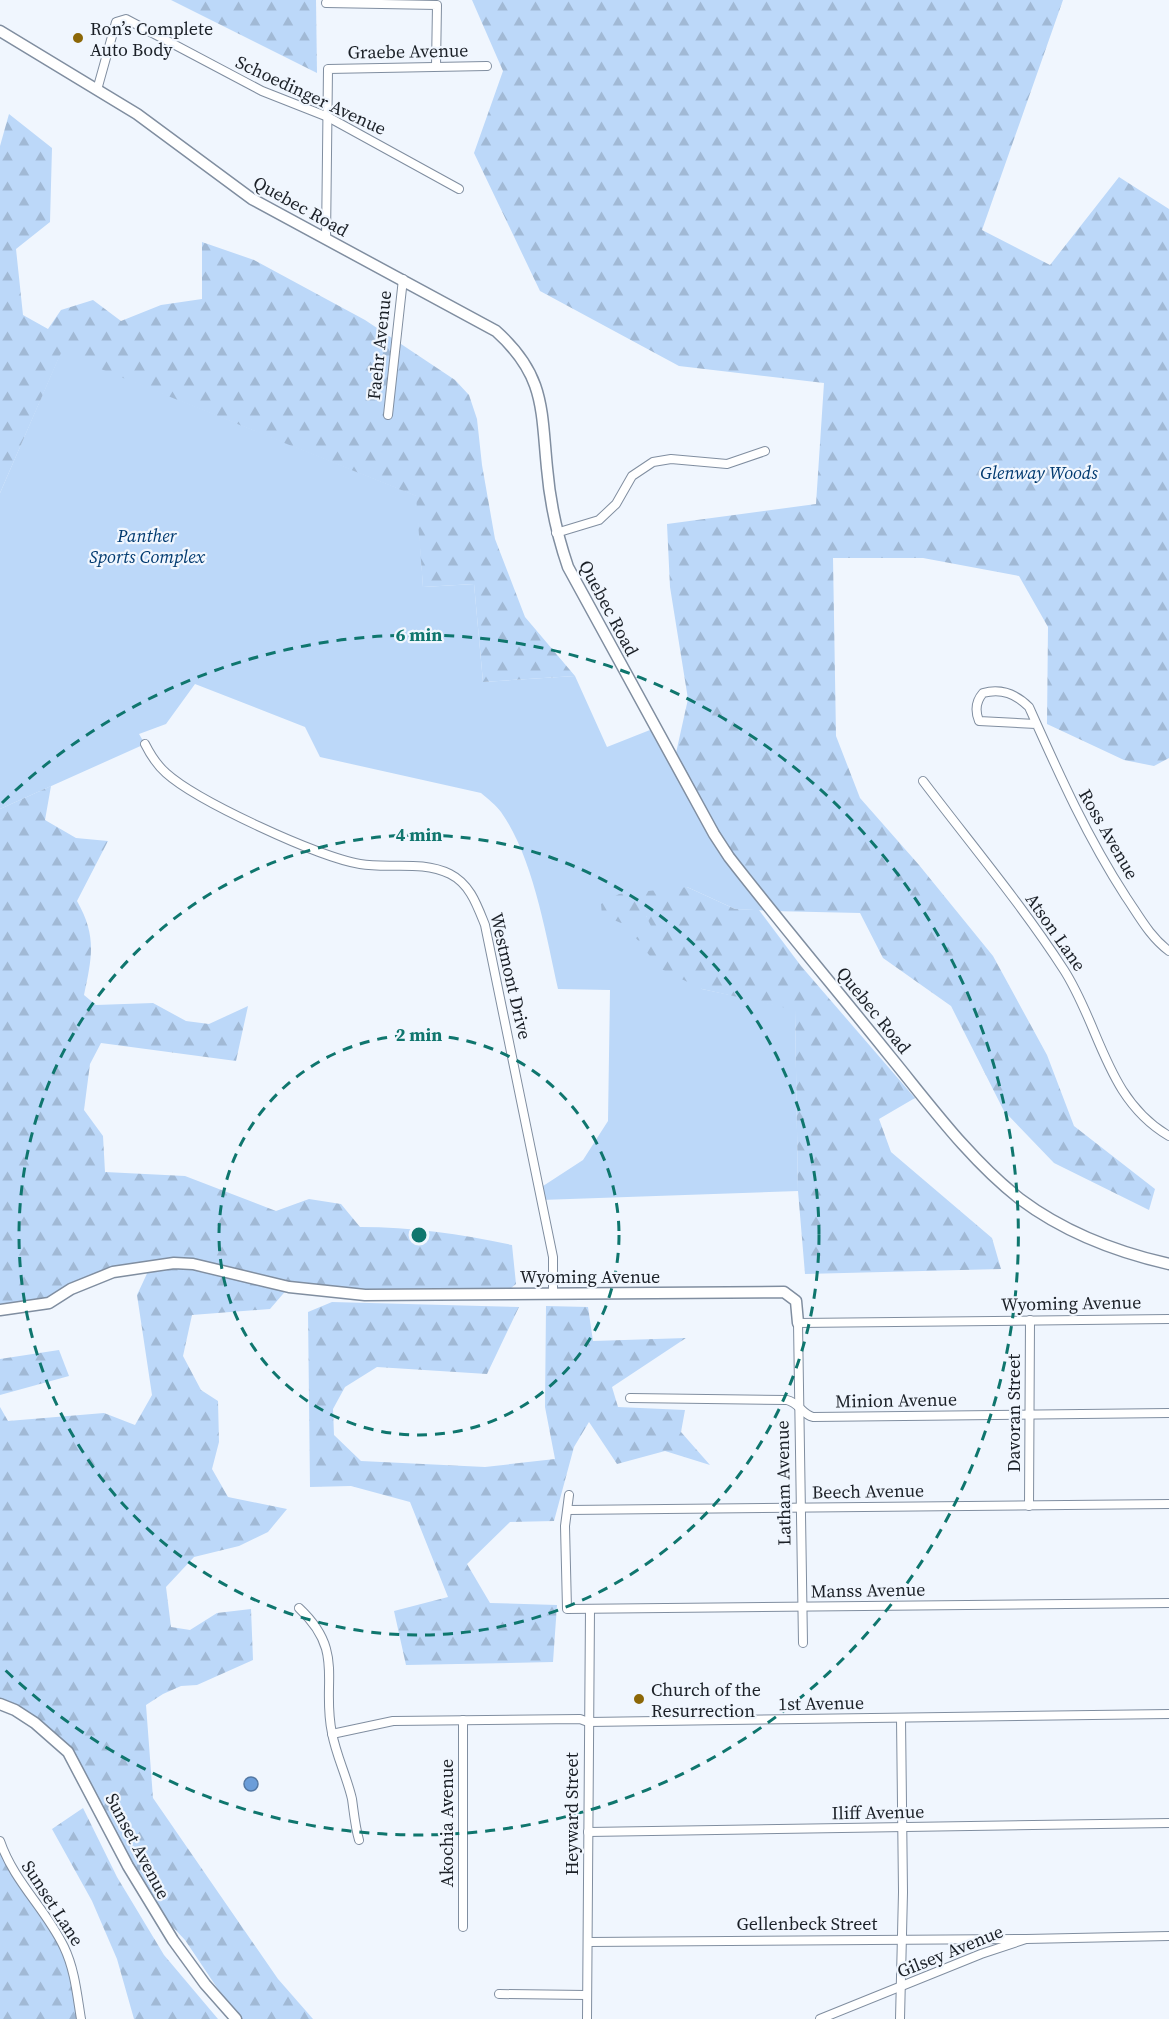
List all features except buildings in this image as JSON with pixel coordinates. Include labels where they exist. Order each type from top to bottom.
[{"type":"street","points":[[326,3],[437,5],[436,66]]},
{"type":"street","name":"Schoedinger Avenue","points":[[97,90],[116,22],[129,20],[252,86],[328,117],[459,189]]},
{"type":"street","name":"Quebec Road","points":[[0,31],[137,114],[252,199],[496,331],[525,364],[543,409],[547,467],[556,533],[578,589],[729,857],[953,1133],[997,1178],[1043,1214],[1090,1239],[1128,1253],[1169,1264]]},
{"type":"street","name":"Graebe Avenue","points":[[328,117],[328,69],[488,66]]},
{"type":"street","points":[[326,239],[328,117]]},
{"type":"street","name":"Faehr Avenue","points":[[388,415],[403,279]]},
{"type":"street","points":[[556,533],[599,520],[616,504],[632,476],[653,462],[671,459],[727,464],[765,451]]},
{"type":"street","name":"Ross Avenue","points":[[1036,724],[979,720],[976,714],[978,701],[983,693],[1002,691],[1014,695],[1029,707],[1069,800],[1096,851],[1152,935],[1169,951]]},
{"type":"street","name":"Westmont Drive","points":[[144,744],[166,773],[185,787],[278,834],[358,864],[384,867],[415,865],[438,869],[455,877],[471,893],[485,925],[540,1188],[553,1257],[553,1293]]},
{"type":"street","name":"Atson Lane","points":[[923,781],[1065,971],[1128,1101],[1142,1118],[1169,1136]]},
{"type":"street","name":"Wyoming Avenue","points":[[0,1310],[49,1303],[71,1289],[114,1272],[174,1263],[193,1264],[289,1287],[365,1295],[784,1292],[795,1300],[798,1323],[1169,1319]]},
{"type":"street","name":"Davoran Street","points":[[1029,1506],[1030,1320]]},
{"type":"street","name":"Latham Avenue","points":[[798,1323],[799,1508],[803,1643]]},
{"type":"street","name":"Minion Avenue","points":[[630,1398],[787,1400],[813,1418],[1169,1413]]},
{"type":"street","points":[[568,1510],[569,1494]]},
{"type":"street","name":"Beech Avenue","points":[[568,1510],[1169,1504]]},
{"type":"street","name":"Manss Avenue","points":[[568,1510],[565,1526],[567,1609],[1169,1603]]},
{"type":"street","points":[[299,1608],[315,1626],[326,1647],[331,1671],[332,1734],[351,1799],[359,1840]]},
{"type":"street","name":"Heyward Street","points":[[587,2019],[590,1609]]},
{"type":"street","name":"Sunset Avenue","points":[[0,1704],[15,1710],[35,1724],[68,1752],[128,1866],[172,1940],[236,2019]]},
{"type":"street","name":"1st Avenue","points":[[332,1734],[393,1721],[580,1719],[588,1722],[1169,1714]]},
{"type":"street","points":[[900,1718],[903,1828],[900,2019]]},
{"type":"street","name":"Akochia Avenue","points":[[462,1927],[463,1720]]},
{"type":"street","name":"Iliff Avenue","points":[[588,1832],[1169,1823]]},
{"type":"street","name":"Sunset Lane","points":[[0,1841],[8,1865],[63,1946],[74,1975],[81,2019]]},
{"type":"street","name":"Gilsey Avenue","points":[[820,2019],[900,1989],[981,1953],[1026,1939],[1169,1936]]},
{"type":"street","name":"Gellenbeck Street","points":[[588,1942],[1026,1939]]},
{"type":"street","points":[[499,1994],[586,1995]]},
{"type":"green space","points":[[171,0],[316,0],[317,73]]},
{"type":"green space","name":"Glenway Woods","points":[[472,0],[1063,0],[982,230],[1050,265],[1119,177],[1169,209],[1169,758],[1154,766],[1124,760],[1047,724],[1048,627],[1019,576],[923,558],[833,558],[836,736],[860,798],[919,865],[993,956],[1047,1055],[1074,1126],[1155,1189],[1149,1210],[1054,1163],[1004,1111],[951,1006],[883,958],[860,913],[772,911],[752,886],[674,762],[688,699],[670,587],[667,524],[816,504],[824,383],[679,366],[540,291],[474,153],[503,71]]},
{"type":"green space","points":[[9,114],[52,148],[50,222],[16,249],[23,315],[48,329],[61,310],[93,300],[121,321],[161,305],[202,299],[202,242],[254,260],[365,320],[455,380],[469,395],[477,419],[482,465],[495,539],[525,617],[575,676],[483,682],[474,584],[423,587],[416,496],[61,353],[0,493],[0,146]]},
{"type":"green space","name":"Panther Sports Complex","points":[[61,352],[417,496],[423,587],[474,584],[483,682],[575,676],[607,747],[655,728],[772,911],[735,909],[687,887],[646,916],[702,989],[795,1009],[798,1191],[541,1200],[540,1188],[583,1160],[608,1121],[610,990],[558,989],[537,897],[522,851],[501,812],[481,793],[320,757],[305,727],[195,684],[166,724],[139,734],[145,744],[0,809],[0,493]]},
{"type":"green space","points":[[51,786],[45,820],[76,838],[108,841],[77,901],[88,925],[91,947],[84,995],[96,1005],[153,1003],[186,1021],[209,1024],[248,1006],[236,1061],[101,1043],[90,1064],[84,1110],[103,1136],[105,1172],[185,1176],[276,1211],[309,1199],[341,1204],[360,1227],[436,1232],[512,1245],[516,1284],[505,1293],[365,1295],[289,1287],[270,1309],[192,1315],[183,1356],[201,1390],[218,1401],[219,1442],[212,1469],[228,1497],[287,1509],[268,1532],[239,1546],[194,1557],[166,1587],[171,1627],[190,1630],[217,1613],[251,1609],[253,1660],[197,1685],[181,1686],[146,1705],[153,1798],[278,1979],[313,2019],[238,2019],[185,1940],[149,1902],[68,1752],[0,1704],[0,1407],[8,1421],[104,1413],[135,1425],[152,1395],[137,1295],[151,1265],[132,1268],[57,1299],[0,1310],[0,809]]},
{"type":"green space","points":[[687,887],[735,909],[759,910],[801,966],[915,1098],[879,1119],[891,1152],[992,1238],[1001,1269],[805,1274],[798,1191],[795,1010],[702,989],[659,968],[636,938],[651,926],[646,916],[621,923],[602,915],[601,904],[619,894]]},
{"type":"green space","points":[[332,1302],[519,1307],[487,1374],[377,1367],[345,1387],[333,1409],[334,1435],[361,1461],[485,1467],[555,1459],[545,1407],[546,1306],[588,1307],[593,1341],[686,1338],[612,1387],[618,1407],[685,1410],[681,1432],[710,1465],[665,1451],[617,1464],[589,1422],[574,1447],[554,1521],[510,1522],[467,1564],[490,1603],[557,1605],[553,1662],[406,1665],[394,1611],[448,1597],[410,1502],[351,1486],[310,1487],[308,1312]]},
{"type":"green space","points":[[59,1350],[69,1376],[0,1395],[0,1359]]},
{"type":"green space","points":[[83,1808],[117,1877],[164,1955],[218,2019],[134,2019],[117,1959],[92,1901],[52,1829]]},
{"type":"green space","points":[[0,1841],[63,1945],[81,2019],[0,2019]]},
{"type":"water","points":[[251,1777],[256,1779],[258,1784],[256,1789],[251,1791],[246,1789],[244,1784],[246,1779]]},
{"type":"place","name":"Ron’s Complete Auto Body","points":[[78,38]]},
{"type":"place","name":"Church of the Resurrection","points":[[639,1699]]}]
